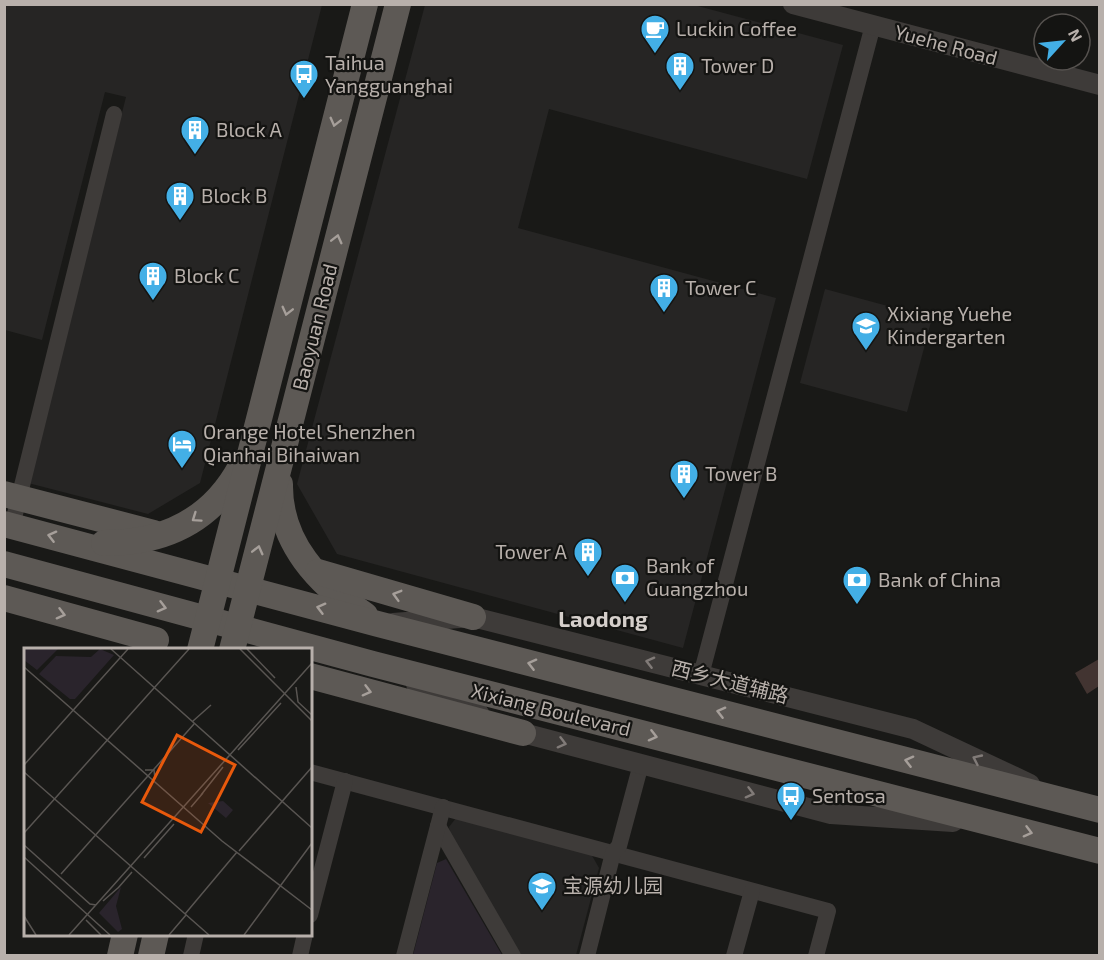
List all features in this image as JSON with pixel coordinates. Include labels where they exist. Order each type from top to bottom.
[{"type":"main road","name":"Baoyuan Road","points":[[201,648],[365,5]]},
{"type":"main road","name":"Baoyuan Road","points":[[235,638],[397,11]]},
{"type":"main road","points":[[81,544],[117,543],[163,536],[201,516],[218,500],[235,477],[255,439]]},
{"type":"main road","points":[[284,444],[279,486],[281,508],[288,531],[299,554],[315,572],[355,608],[378,624]]},
{"type":"main road","points":[[12,496],[163,536]]},
{"type":"main road","name":"Xixiang Boulevard","points":[[7,523],[378,624],[1088,805]]},
{"type":"main road","name":"Xixiang Boulevard","points":[[4,564],[208,619],[235,638],[288,648]]},
{"type":"main road","points":[[315,572],[473,617]]},
{"type":"main road","points":[[80,584],[113,600],[132,613],[159,645]]},
{"type":"main road","points":[[4,598],[159,645]]},
{"type":"main road","name":"Xixiang Boulevard","points":[[312,653],[373,664],[1100,851]]},
{"type":"main road","points":[[312,661],[373,664]]},
{"type":"main road","points":[[312,677],[523,733]]},
{"type":"main road","points":[[1060,841],[1100,865]]},
{"type":"main road","points":[[120,956],[125,936]]},
{"type":"main road","points":[[151,956],[156,936]]},
{"type":"street","name":"Yuehe Road","points":[[793,4],[1100,85]]},
{"type":"street","points":[[700,675],[873,25]]},
{"type":"street","points":[[7,523],[12,496],[114,114]]},
{"type":"street","name":"西乡大道辅路","points":[[378,624],[473,617],[914,729],[1088,805]]},
{"type":"street","points":[[373,664],[523,733],[831,814],[996,824]]},
{"type":"street","points":[[587,956],[613,853],[619,846],[641,764]]},
{"type":"street","points":[[312,773],[828,911],[816,956]]},
{"type":"street","points":[[312,907],[345,781]]},
{"type":"street","points":[[404,956],[443,807]]},
{"type":"street","points":[[438,826],[513,956]]},
{"type":"street","points":[[734,956],[752,891]]},
{"type":"street","points":[[191,956],[196,936]]},
{"type":"street","points":[[300,956],[305,936]]},
{"type":"shaded area","points":[[4,5],[322,5],[200,483],[148,514],[28,483],[126,97],[105,92],[42,340],[5,330]]},
{"type":"shaded area","points":[[425,5],[694,5],[843,45],[807,179],[549,109],[518,228],[776,298],[683,648],[337,554],[297,484]]},
{"type":"shaded area","name":"Xixiang Yuehe Kindergarten","points":[[825,289],[932,318],[907,412],[800,383]]},
{"type":"shaded area","points":[[1099,659],[1099,686],[1087,694],[1075,673]]},
{"type":"shaded area","name":"宝源幼儿园","points":[[456,818],[590,852],[599,868],[576,955],[521,955],[450,833],[449,827]]},
{"type":"shaded area","points":[[446,859],[502,955],[413,955],[437,863]]},
{"type":"place","name":"Luckin Coffee","points":[[655,54]]},
{"type":"place","name":"Tower D","points":[[680,92]]},
{"type":"place","name":"Taihua Yangguanghai","points":[[304,100]]},
{"type":"place","name":"Block A","points":[[195,156]]},
{"type":"place","name":"Block B","points":[[180,222]]},
{"type":"place","name":"Block C","points":[[153,302]]},
{"type":"place","name":"Tower C","points":[[664,314]]},
{"type":"place","name":"Xixiang Yuehe Kindergarten","points":[[866,352]]},
{"type":"place","name":"Orange Hotel Shenzhen Qianhai Bihaiwan","points":[[182,470]]},
{"type":"place","name":"Tower B","points":[[684,500]]},
{"type":"place","name":"Tower A","points":[[588,578]]},
{"type":"place","name":"Bank of Guangzhou","points":[[625,604]]},
{"type":"place","name":"Bank of China","points":[[857,606]]},
{"type":"place","name":"Sentosa","points":[[791,822]]},
{"type":"place","name":"宝源幼儿园","points":[[542,912]]},
{"type":"district","name":"Laodong","points":[[603,619]]}]
